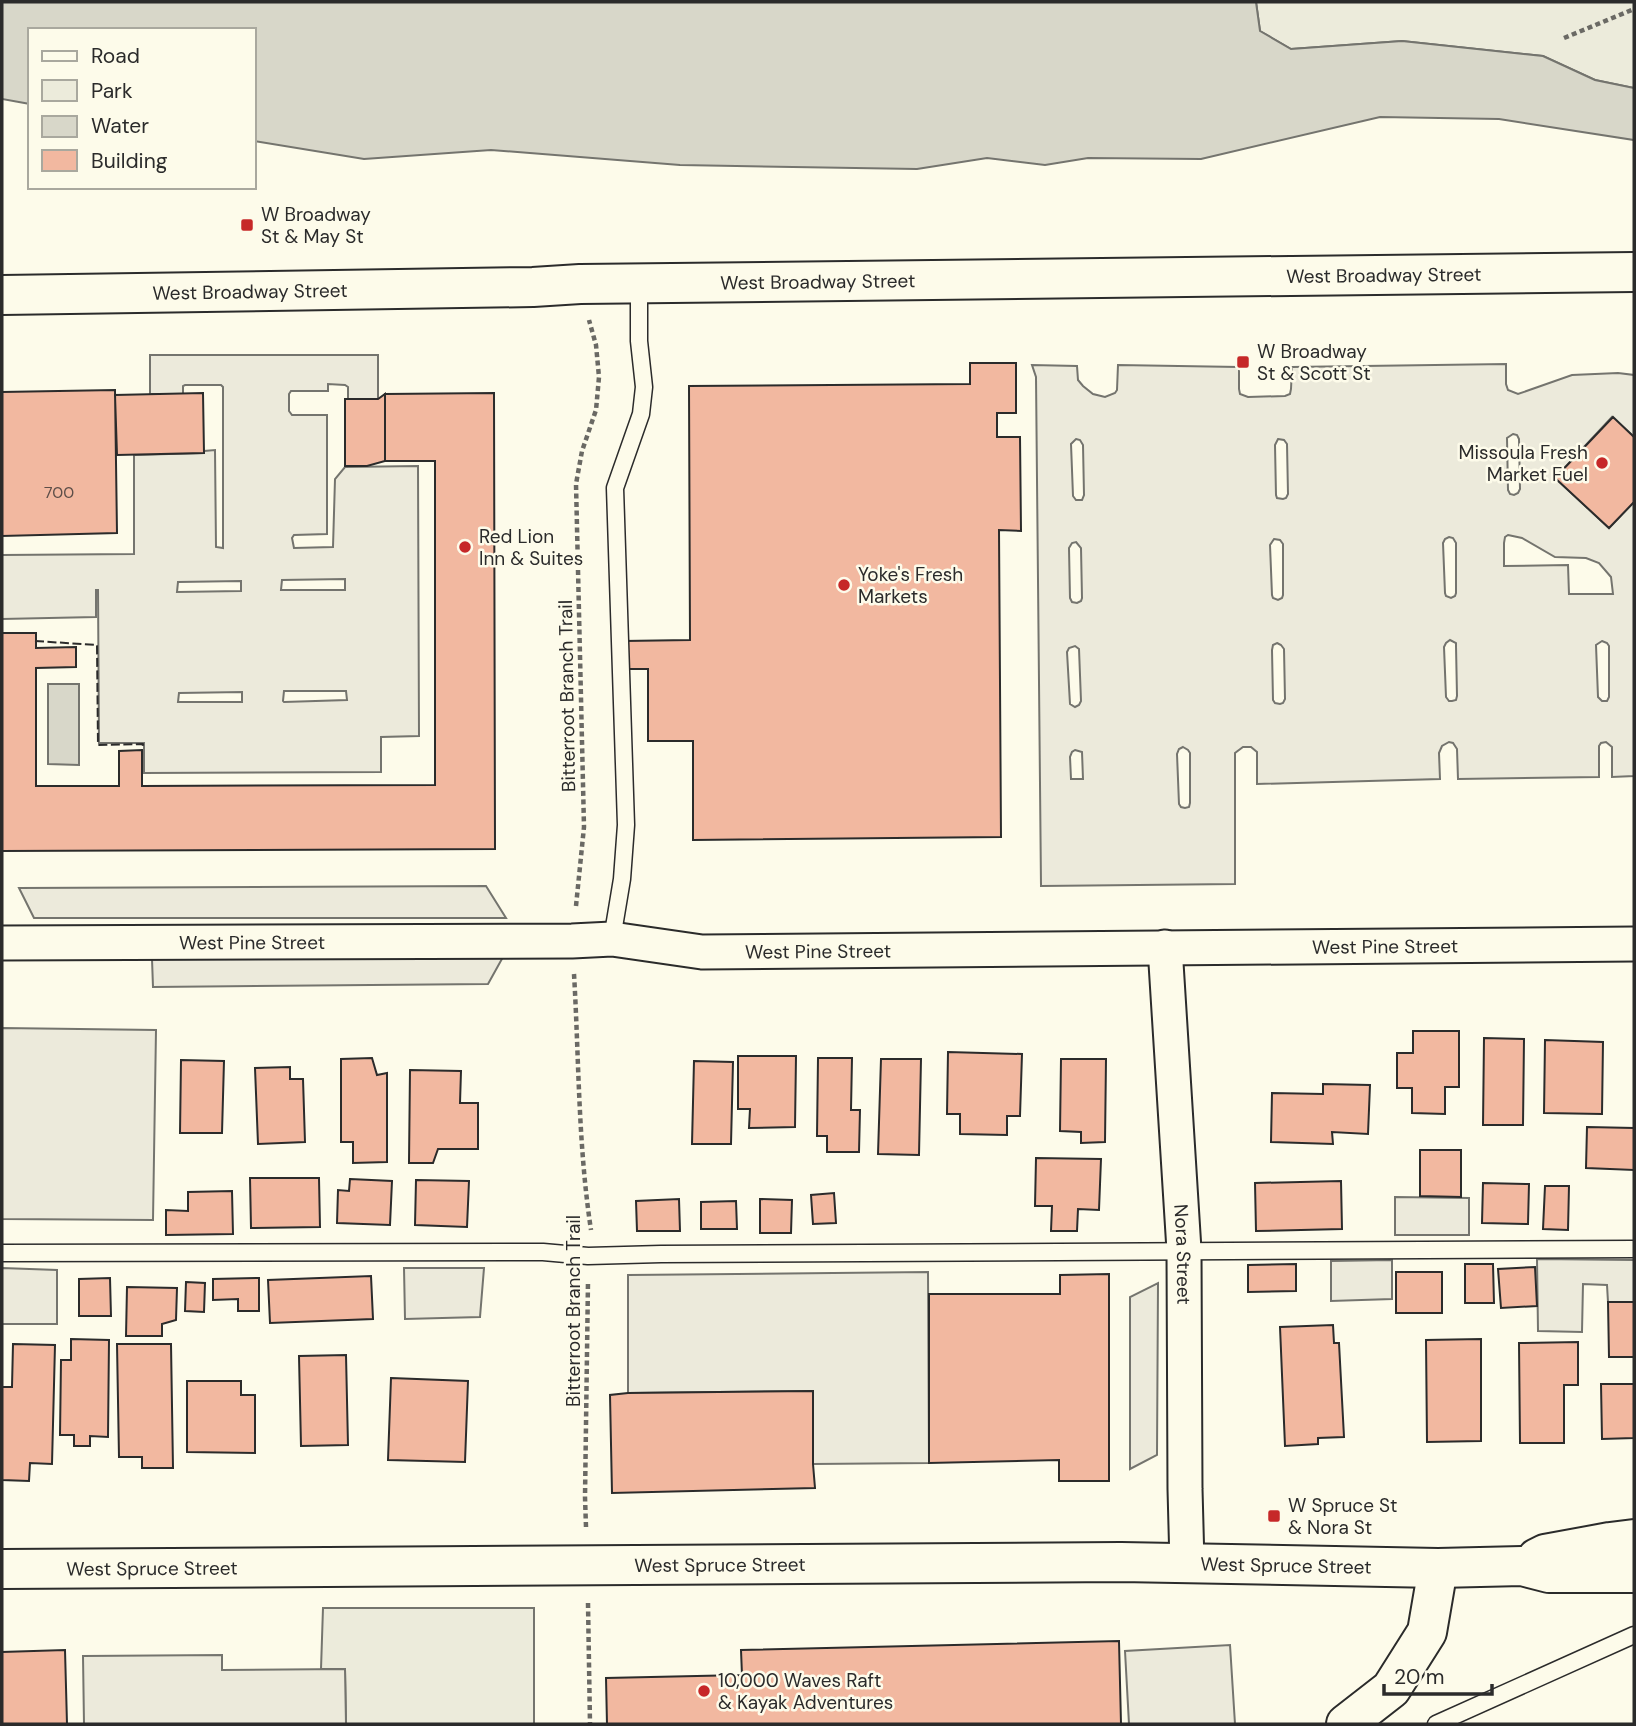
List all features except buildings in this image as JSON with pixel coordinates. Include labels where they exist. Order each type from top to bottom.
[{"type":"main road","name":"West Broadway Street","points":[[2,295],[533,287],[580,284],[1634,272]]},
{"type":"main road","points":[[1522,1566],[1545,1554],[1634,1539]]},
{"type":"main road","name":"West Spruce Street","points":[[2,1569],[1121,1562],[1438,1568],[1522,1566]]},
{"type":"main road","points":[[1522,1566],[1549,1573],[1634,1573]]},
{"type":"main road","points":[[1346,1724],[1391,1689],[1427,1632],[1438,1568]]},
{"type":"street","name":"West Pine Street","points":[[2,943],[612,939],[702,952],[1634,944]]},
{"type":"street","name":"Nora Street","points":[[1165,947],[1184,1250],[1187,1564]]},
{"type":"lane","points":[[612,939],[622,879],[626,825],[615,488],[641,414],[645,387],[639,341],[639,284]]},
{"type":"lane","points":[[2,1253],[543,1252],[589,1255],[1634,1248]]},
{"type":"lane","points":[[1436,1724],[1634,1635]]},
{"type":"path","points":[[1564,38],[1634,9]]},
{"type":"path","name":"Bitterroot Branch Trail","points":[[576,902],[584,827],[576,485],[582,451],[596,410],[599,377],[596,345],[580,284]]},
{"type":"path","name":"Bitterroot Branch Trail","points":[[577,1013],[580,1121],[585,1194],[591,1231],[586,1525]]},
{"type":"path","points":[[589,1613],[590,1724]]},
{"type":"green space","points":[[1256,2],[1634,2],[1634,88],[1595,80],[1543,56],[1402,41],[1291,49],[1260,31]]},
{"type":"green space","points":[[323,1608],[534,1608],[534,1724],[346,1724],[345,1669],[321,1669]]},
{"type":"shaded area","points":[[150,355],[378,355],[378,399],[348,399],[348,387],[328,384],[328,391],[291,391],[289,411],[292,415],[327,415],[327,534],[294,535],[294,548],[333,547],[335,479],[345,467],[418,466],[419,736],[381,737],[381,772],[144,773],[144,743],[99,743],[98,590],[96,617],[2,619],[2,555],[134,554],[134,455],[203,453],[215,450],[216,547],[223,548],[223,387],[185,385],[183,394],[150,394]],"holes":[[[345,579],[345,590],[281,590],[282,580]],[[241,581],[241,591],[177,592],[178,582]],[[284,691],[346,691],[347,700],[283,701]],[[242,692],[242,702],[178,702],[179,693]]]},
{"type":"shaded area","points":[[1506,364],[1508,390],[1518,394],[1572,375],[1634,375],[1634,437],[1612,417],[1555,478],[1609,528],[1634,502],[1634,776],[1612,777],[1612,747],[1606,742],[1599,746],[1599,777],[1458,779],[1457,749],[1449,742],[1442,746],[1439,753],[1440,779],[1257,784],[1257,752],[1251,747],[1243,747],[1235,753],[1235,884],[1041,886],[1036,377],[1032,365],[1077,366],[1078,380],[1083,386],[1093,394],[1105,397],[1117,390],[1118,365],[1239,367],[1240,394],[1248,397],[1290,394],[1292,367]],"holes":[[[1513,434],[1519,439],[1520,489],[1518,493],[1510,494],[1507,438]],[[1076,439],[1083,445],[1084,495],[1082,500],[1076,500],[1073,496],[1071,444]],[[1278,439],[1287,444],[1288,494],[1286,498],[1277,498],[1275,445]],[[1508,535],[1522,538],[1555,557],[1586,558],[1599,563],[1611,577],[1613,594],[1569,594],[1568,565],[1504,566],[1505,537]],[[1449,537],[1456,543],[1456,593],[1451,598],[1445,593],[1443,543]],[[1274,539],[1283,544],[1283,595],[1278,600],[1273,598],[1270,545]],[[1076,542],[1081,548],[1082,598],[1077,603],[1070,598],[1069,548]],[[1450,640],[1456,643],[1457,696],[1456,700],[1452,701],[1446,697],[1444,647]],[[1602,641],[1609,646],[1609,697],[1607,701],[1598,697],[1596,645]],[[1277,643],[1284,649],[1285,699],[1280,704],[1273,700],[1272,650]],[[1075,646],[1079,649],[1081,701],[1075,707],[1070,704],[1067,652]],[[1183,747],[1190,753],[1190,803],[1189,807],[1185,808],[1179,804],[1177,754]],[[1075,750],[1082,752],[1083,779],[1071,779],[1070,757]]]},
{"type":"shaded area","points":[[486,886],[506,918],[34,918],[19,888]]},
{"type":"shaded area","points":[[503,957],[488,984],[153,987],[152,959]]},
{"type":"shaded area","points":[[2,1028],[156,1030],[153,1220],[2,1219]]},
{"type":"shaded area","points":[[1395,1197],[1469,1198],[1469,1235],[1395,1235]]},
{"type":"shaded area","points":[[1537,1259],[1634,1260],[1634,1302],[1608,1302],[1607,1285],[1583,1284],[1582,1332],[1538,1331]]},
{"type":"shaded area","points":[[1392,1260],[1392,1299],[1331,1301],[1331,1261]]},
{"type":"shaded area","points":[[2,1268],[57,1270],[57,1324],[2,1324]]},
{"type":"shaded area","points":[[404,1268],[484,1268],[480,1317],[405,1319]]},
{"type":"shaded area","points":[[928,1272],[929,1463],[813,1464],[812,1391],[628,1393],[628,1275]]},
{"type":"shaded area","points":[[1158,1283],[1157,1455],[1130,1469],[1130,1297]]},
{"type":"shaded area","points":[[1230,1645],[1235,1724],[1129,1724],[1125,1651]]},
{"type":"shaded area","points":[[222,1655],[222,1670],[345,1669],[346,1724],[84,1724],[83,1656]]},
{"type":"water","points":[[2,2],[1256,2],[1260,31],[1291,49],[1402,41],[1543,56],[1595,80],[1634,88],[1634,140],[1499,119],[1380,117],[1201,159],[1088,158],[1045,165],[987,158],[917,169],[680,165],[491,150],[364,159],[256,141],[256,28],[28,28],[28,104],[2,99]]},
{"type":"water","points":[[48,684],[79,684],[79,765],[48,764]]},
{"type":"fence","points":[[35,641],[97,645],[98,745],[143,744],[142,750]]},
{"type":"place","name":"W Broadway St & May St","points":[[247,225]]},
{"type":"place","name":"W Broadway St & Scott St","points":[[1243,362]]},
{"type":"place","name":"Missoula Fresh Market Fuel","points":[[1602,463]]},
{"type":"place","name":"Red Lion Inn & Suites","points":[[465,547]]},
{"type":"place","name":"Yoke's Fresh Markets","points":[[844,585]]},
{"type":"place","name":"W Spruce St & Nora St","points":[[1274,1516]]},
{"type":"place","name":"10,000 Waves Raft & Kayak Adventures","points":[[704,1691]]}]
